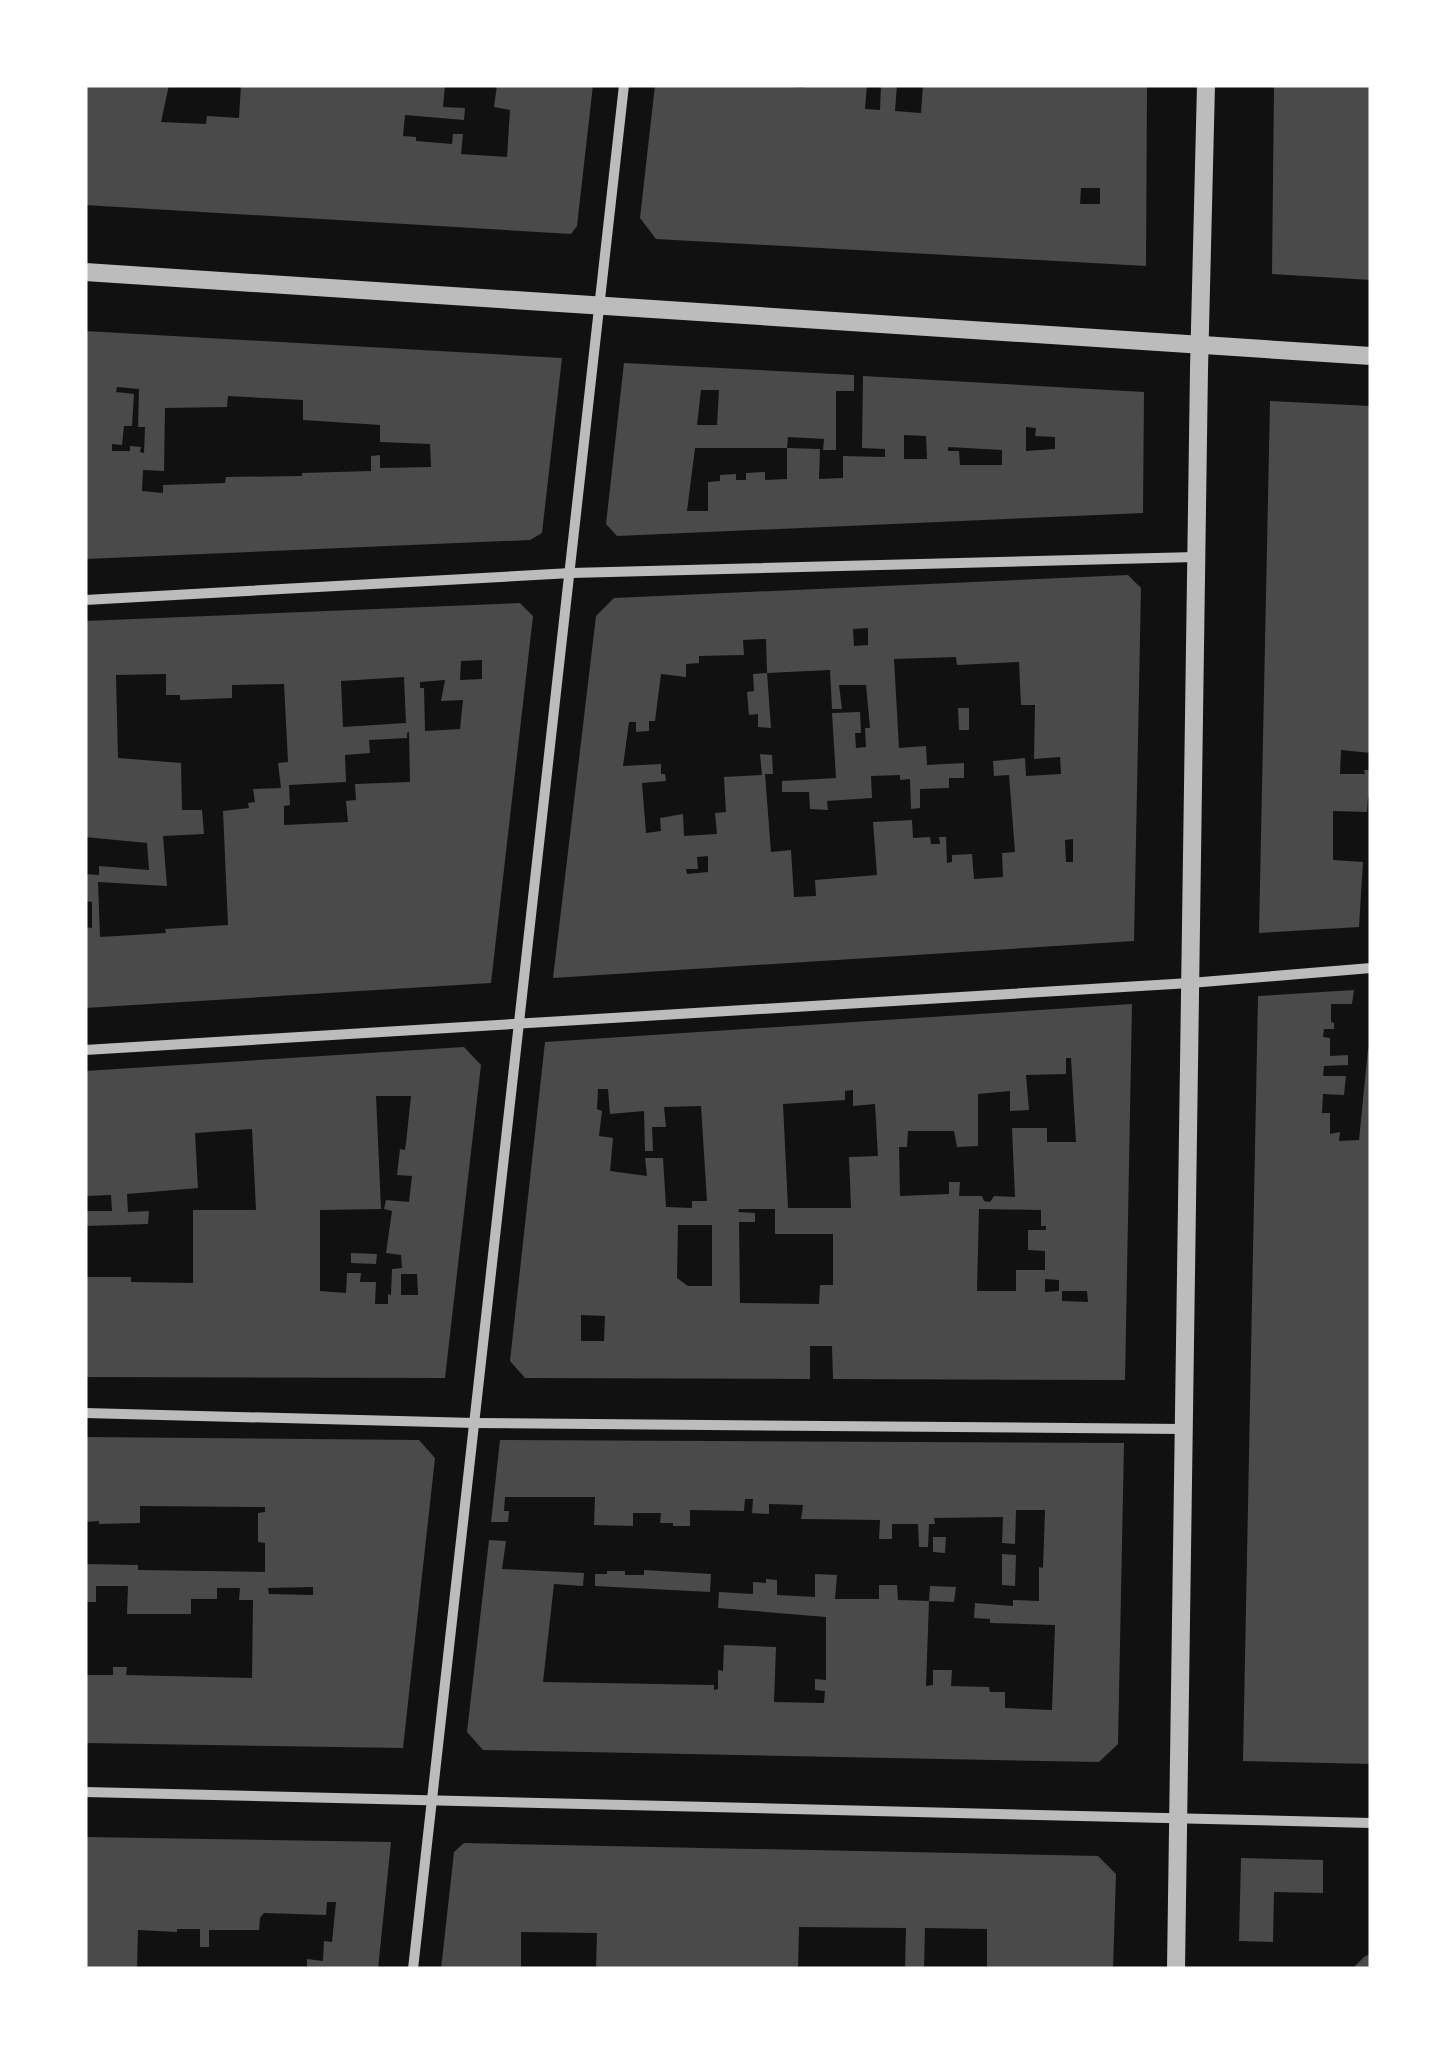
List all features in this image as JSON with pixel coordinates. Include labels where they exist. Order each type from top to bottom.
[{"type":"street","points":[[413,1969],[624,85]]},
{"type":"street","points":[[1176,1969],[1206,85]]},
{"type":"street","points":[[85,272],[1371,356]]},
{"type":"street","points":[[85,600],[571,573],[1196,558]]},
{"type":"street","points":[[85,1050],[1190,983],[1371,968]]},
{"type":"street","points":[[85,1413],[475,1422],[1184,1429]]},
{"type":"street","points":[[85,1792],[1371,1823]]},
{"type":"building","points":[[85,85],[169,85],[161,122],[206,124],[207,116],[239,118],[241,85],[445,85],[443,107],[465,108],[464,120],[405,115],[403,136],[452,144],[453,134],[463,134],[461,154],[507,157],[510,110],[494,107],[497,85],[593,85],[577,226],[571,234],[85,205]]},
{"type":"building","points":[[655,85],[867,85],[865,109],[880,110],[881,85],[897,85],[895,111],[921,113],[923,85],[1147,85],[1146,266],[656,239],[640,218]],"holes":[[[1081,188],[1100,188],[1100,204],[1080,204]]]},
{"type":"building","points":[[1274,85],[1371,85],[1371,280],[1272,274]]},
{"type":"building","points":[[85,331],[562,358],[542,533],[530,540],[85,559]],"holes":[[[117,387],[139,389],[138,427],[145,427],[144,453],[140,452],[141,447],[130,446],[130,451],[112,451],[112,444],[122,445],[124,426],[132,426],[134,394],[116,392]],[[228,396],[303,400],[303,420],[380,425],[380,442],[430,444],[431,467],[380,468],[380,455],[371,456],[371,471],[226,477],[225,483],[163,485],[163,493],[142,491],[143,470],[164,471],[165,408],[227,407]]]},
{"type":"building","points":[[624,363],[854,375],[854,391],[836,391],[836,450],[823,450],[824,439],[788,437],[787,448],[820,449],[819,479],[843,478],[843,456],[885,457],[885,449],[862,448],[863,376],[1144,392],[1143,513],[617,536],[606,524]],"holes":[[[701,390],[719,390],[717,425],[697,425]],[[1026,427],[1036,428],[1035,436],[1055,437],[1055,449],[1026,451]],[[904,435],[926,436],[927,459],[904,459]],[[948,447],[1002,450],[1002,465],[960,465],[959,451],[948,451]],[[695,448],[787,448],[787,479],[765,480],[765,472],[746,473],[746,480],[736,480],[736,474],[720,475],[720,481],[708,482],[708,511],[687,511]]]},
{"type":"building","points":[[1270,401],[1371,406],[1371,753],[1341,750],[1340,774],[1365,774],[1364,770],[1371,770],[1371,797],[1367,812],[1333,811],[1333,860],[1363,862],[1359,927],[1259,933]]},
{"type":"building","points":[[1128,575],[1141,588],[1134,941],[553,978],[596,616],[614,598]],"holes":[[[868,628],[868,645],[854,646],[853,629]],[[766,639],[767,673],[830,670],[832,709],[842,709],[839,685],[866,685],[870,728],[865,728],[866,747],[856,748],[855,733],[861,733],[860,712],[832,713],[836,778],[782,781],[782,792],[809,792],[810,809],[828,810],[827,801],[872,798],[871,776],[900,775],[900,780],[910,779],[911,809],[920,808],[920,789],[949,788],[949,778],[964,778],[964,763],[927,765],[926,746],[899,748],[894,659],[956,657],[957,665],[1019,662],[1021,705],[1035,705],[1034,759],[1060,757],[1061,774],[1026,776],[1025,758],[993,761],[994,776],[1009,775],[1015,852],[1002,853],[1003,877],[974,879],[972,854],[952,855],[952,862],[947,863],[946,837],[939,837],[940,844],[931,844],[930,837],[913,838],[912,820],[873,822],[877,875],[815,880],[816,896],[794,897],[791,850],[771,852],[765,774],[773,774],[772,755],[760,754],[762,775],[724,777],[726,812],[715,813],[717,834],[684,836],[683,814],[660,818],[661,831],[646,833],[642,783],[666,781],[665,774],[661,774],[661,764],[623,766],[629,722],[636,722],[636,732],[649,731],[649,721],[655,721],[661,674],[686,677],[686,664],[699,663],[699,656],[744,655],[743,640]],[[1073,839],[1073,862],[1066,862],[1065,840]],[[708,856],[708,872],[687,874],[686,869],[698,869],[697,857]]]},
{"type":"building","points":[[520,603],[533,616],[491,983],[85,1008],[85,927],[92,928],[92,902],[85,901],[85,874],[99,875],[99,866],[149,870],[147,843],[85,837],[85,621]],"holes":[[[482,660],[482,679],[460,680],[461,661]],[[166,674],[166,695],[180,695],[180,700],[232,698],[232,685],[284,684],[288,762],[278,763],[281,788],[253,789],[255,802],[248,803],[249,808],[223,811],[228,925],[100,937],[98,882],[167,886],[163,836],[204,834],[202,810],[182,810],[181,763],[118,758],[116,675]],[[404,677],[406,723],[343,727],[341,681]],[[445,680],[441,701],[463,700],[460,729],[425,731],[424,688],[420,688],[420,682]],[[409,732],[410,782],[355,784],[356,800],[346,801],[348,822],[284,825],[284,806],[290,805],[289,785],[346,782],[345,755],[370,753],[369,740],[407,738]]]},
{"type":"building","points":[[767,673],[771,728],[758,727],[758,714],[749,715],[747,692],[754,691],[753,674]]},
{"type":"building","points":[[958,708],[969,708],[969,730],[959,730]]},
{"type":"building","points":[[1354,990],[1352,1004],[1331,1004],[1334,1029],[1324,1029],[1323,1037],[1330,1038],[1330,1056],[1348,1055],[1348,1065],[1324,1066],[1323,1076],[1346,1076],[1344,1095],[1323,1094],[1322,1113],[1330,1113],[1330,1134],[1340,1132],[1339,1141],[1359,1140],[1371,1049],[1371,1764],[1243,1761],[1258,996]]},
{"type":"building","points":[[1132,1004],[1125,1380],[833,1379],[832,1346],[810,1346],[810,1379],[525,1378],[510,1361],[545,1042]],"holes":[[[1066,1058],[1071,1058],[1076,1142],[1047,1142],[1047,1128],[1012,1128],[1015,1197],[994,1196],[990,1202],[982,1196],[959,1196],[960,1182],[949,1182],[949,1194],[900,1196],[899,1147],[907,1147],[908,1131],[954,1131],[957,1147],[978,1146],[978,1094],[1010,1091],[1010,1111],[1029,1110],[1026,1075],[1066,1074]],[[598,1089],[608,1089],[610,1114],[644,1111],[645,1151],[653,1151],[652,1127],[666,1127],[664,1107],[701,1106],[707,1201],[692,1201],[692,1208],[666,1207],[663,1158],[645,1158],[647,1176],[610,1171],[613,1138],[599,1136],[602,1111],[597,1109]],[[853,1090],[853,1106],[875,1104],[878,1156],[849,1157],[851,1208],[788,1208],[783,1104],[845,1100],[845,1091]],[[775,1209],[775,1234],[833,1234],[833,1285],[820,1285],[819,1304],[740,1303],[739,1222],[755,1222],[755,1213],[738,1212]],[[979,1209],[1041,1210],[1041,1226],[1046,1226],[1046,1230],[1028,1230],[1028,1250],[1045,1251],[1045,1270],[1016,1270],[1016,1291],[977,1291]],[[678,1225],[712,1225],[712,1286],[688,1286],[677,1278]],[[1045,1279],[1059,1280],[1059,1291],[1045,1292]],[[1062,1291],[1087,1291],[1088,1302],[1062,1301]],[[581,1315],[605,1316],[604,1341],[581,1341]]]},
{"type":"building","points":[[464,1047],[481,1065],[445,1378],[85,1377],[85,1277],[193,1283],[193,1210],[256,1210],[252,1129],[195,1133],[198,1188],[127,1194],[128,1212],[149,1211],[148,1224],[85,1226],[85,1211],[112,1211],[111,1195],[85,1196],[85,1071]],"holes":[[[376,1096],[411,1096],[405,1150],[400,1149],[397,1175],[412,1176],[409,1202],[386,1200],[384,1209],[392,1211],[386,1253],[401,1255],[402,1268],[392,1269],[388,1304],[375,1304],[376,1282],[360,1282],[361,1273],[347,1273],[346,1293],[320,1291],[320,1210],[381,1209]],[[401,1274],[417,1274],[418,1295],[401,1295]]]},
{"type":"building","points":[[351,1253],[377,1254],[376,1264],[351,1263]]},
{"type":"building","points":[[85,1437],[419,1440],[435,1458],[403,1748],[85,1743],[85,1675],[113,1675],[113,1667],[127,1667],[126,1675],[252,1678],[253,1600],[239,1600],[240,1588],[217,1588],[217,1599],[191,1599],[191,1614],[127,1614],[128,1586],[96,1586],[96,1602],[85,1602],[85,1564],[138,1565],[138,1570],[265,1572],[265,1543],[258,1542],[258,1513],[265,1512],[265,1507],[140,1506],[140,1523],[85,1522]],"holes":[[[313,1587],[313,1595],[269,1594],[268,1588]]]},
{"type":"building","points":[[500,1440],[1124,1443],[1118,1744],[1099,1762],[483,1750],[467,1732],[489,1540],[506,1541],[502,1569],[584,1573],[583,1586],[554,1584],[543,1682],[714,1685],[714,1690],[718,1689],[718,1670],[723,1671],[724,1645],[776,1647],[774,1702],[824,1703],[825,1691],[815,1690],[815,1679],[826,1680],[826,1617],[718,1608],[719,1592],[753,1594],[753,1582],[766,1583],[766,1579],[777,1580],[777,1595],[815,1597],[815,1574],[837,1575],[835,1599],[879,1599],[879,1585],[897,1585],[898,1600],[929,1601],[926,1686],[933,1685],[933,1670],[952,1670],[951,1686],[989,1687],[990,1692],[1005,1692],[1005,1708],[1052,1710],[1055,1625],[990,1623],[990,1619],[974,1618],[975,1603],[1013,1606],[1013,1600],[1039,1601],[1045,1510],[1016,1510],[1015,1544],[1002,1543],[1003,1517],[934,1518],[935,1524],[929,1524],[928,1547],[919,1547],[918,1524],[892,1524],[892,1539],[879,1539],[880,1520],[801,1519],[803,1505],[769,1504],[769,1514],[752,1513],[753,1499],[745,1499],[744,1511],[690,1510],[690,1526],[660,1523],[661,1513],[633,1513],[633,1526],[594,1525],[595,1497],[505,1497],[508,1522],[491,1522]]},
{"type":"building","points":[[933,1537],[946,1537],[945,1553],[933,1552]]},
{"type":"building","points":[[1002,1554],[1016,1555],[1015,1586],[1002,1585]]},
{"type":"building","points":[[644,1570],[711,1574],[710,1592],[595,1586],[595,1574],[625,1571],[625,1575],[644,1575]]},
{"type":"building","points":[[930,1586],[956,1587],[954,1602],[929,1601]]},
{"type":"building","points":[[85,1837],[391,1842],[378,1969],[307,1969],[307,1959],[323,1961],[324,1941],[332,1942],[336,1902],[327,1902],[326,1915],[264,1913],[259,1930],[209,1930],[209,1947],[200,1947],[200,1929],[138,1930],[137,1969],[85,1969]]},
{"type":"building","points":[[464,1843],[1098,1856],[1116,1874],[1113,1969],[987,1969],[987,1929],[925,1928],[924,1969],[905,1969],[906,1928],[799,1927],[798,1969],[596,1969],[597,1933],[521,1932],[521,1969],[441,1969],[454,1852]]},
{"type":"building","points":[[1241,1858],[1323,1860],[1323,1893],[1274,1892],[1273,1942],[1239,1941]]},
{"type":"building","points":[[1371,1953],[1371,1969],[1352,1969],[1364,1957]]}]
